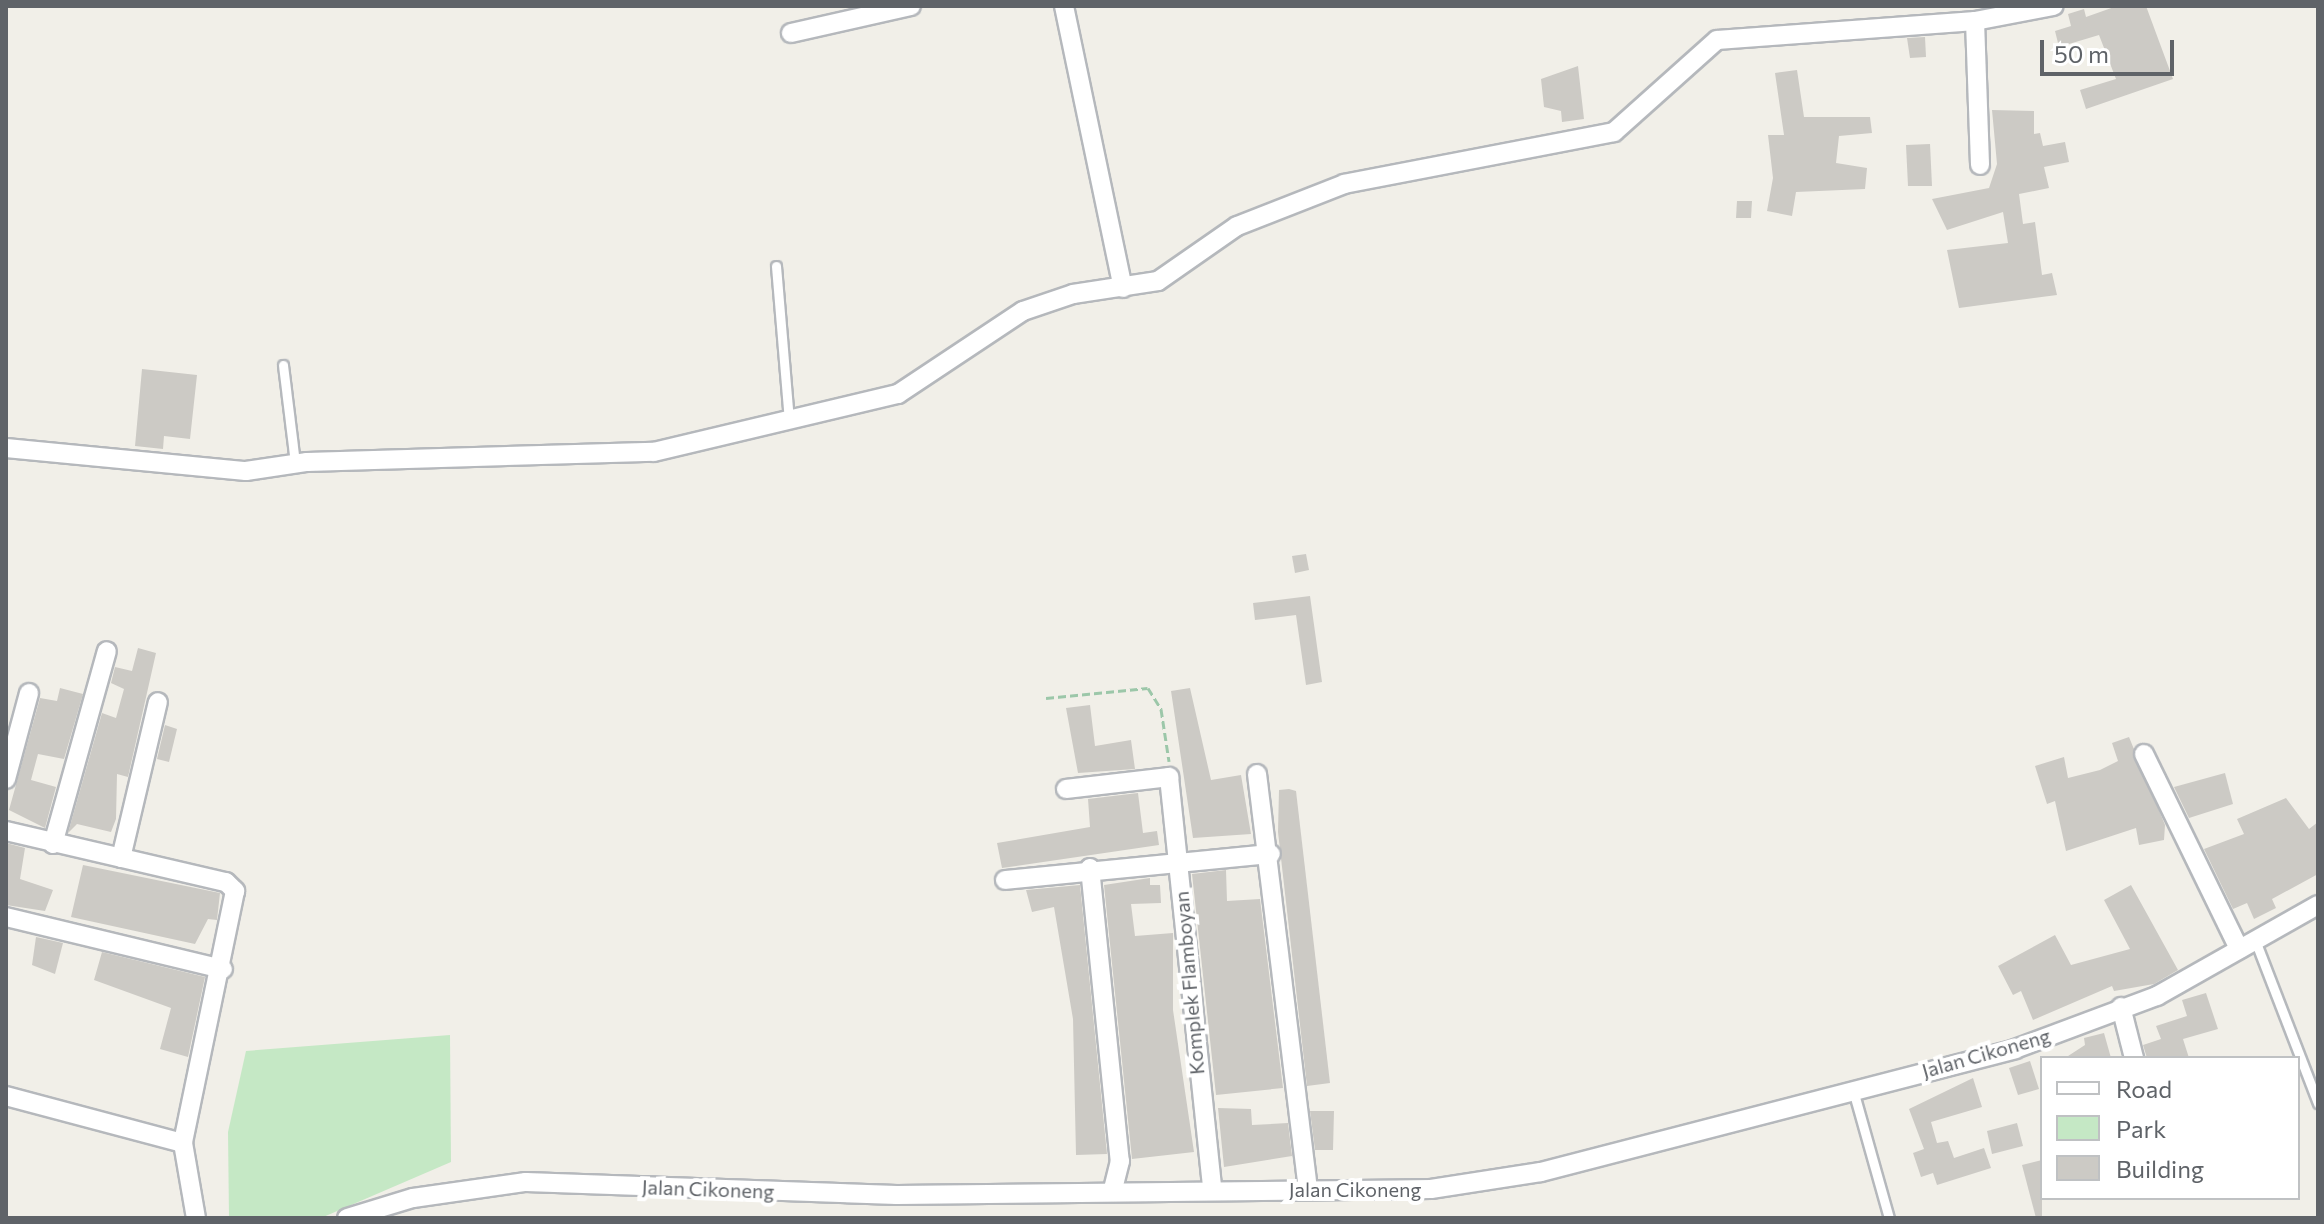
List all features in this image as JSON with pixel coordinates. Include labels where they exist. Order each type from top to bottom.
[{"type":"street","points":[[791,33],[911,6]]},
{"type":"street","points":[[1064,6],[1123,288]]},
{"type":"street","points":[[6,448],[246,471],[295,463],[604,458],[789,420],[898,394],[1023,311],[1073,294],[1158,281],[1237,226],[1344,184],[1614,132],[1717,40],[1975,21],[2054,6]]},
{"type":"street","points":[[1975,21],[1980,165]]},
{"type":"street","points":[[53,844],[107,651]]},
{"type":"street","points":[[6,779],[29,693]]},
{"type":"street","points":[[121,858],[158,702]]},
{"type":"street","points":[[2144,754],[2247,945]]},
{"type":"street","points":[[1257,774],[1271,854],[1308,1190]]},
{"type":"street","points":[[1066,789],[1169,777]]},
{"type":"street","name":"Komplek Flamboyan","points":[[1169,777],[1212,1188]]},
{"type":"street","points":[[6,831],[226,882],[235,891],[223,969],[183,1143],[196,1218]]},
{"type":"street","points":[[1005,880],[1090,868],[1271,854]]},
{"type":"street","points":[[1090,868],[1120,1161],[1113,1190]]},
{"type":"street","name":"Jalan Cikoneng","points":[[347,1218],[413,1198],[526,1182],[897,1195],[1212,1188],[1431,1189],[1541,1172],[2015,1049],[2121,1007],[2247,945],[2318,905]]},
{"type":"street","points":[[6,917],[223,969]]},
{"type":"street","points":[[2121,1007],[2133,1056]]},
{"type":"street","points":[[6,1096],[183,1143]]},
{"type":"lane","points":[[776,266],[789,420]]},
{"type":"lane","points":[[283,365],[295,463]]},
{"type":"lane","points":[[2247,945],[2297,1056]]},
{"type":"lane","points":[[2300,1063],[2318,1103]]},
{"type":"lane","points":[[1853,1090],[1889,1218]]},
{"type":"path","points":[[1046,698],[1148,688],[1161,709],[1169,777]]},
{"type":"green space","points":[[450,1035],[451,1162],[321,1218],[229,1218],[228,1132],[246,1051]]},
{"type":"building","points":[[2117,6],[2146,6],[2173,79],[2086,109],[2080,90],[2116,79],[2099,35],[2059,47],[2055,31],[2071,26],[2068,14],[2084,9],[2086,17]]},
{"type":"building","points":[[1925,37],[1926,57],[1910,58],[1907,38]]},
{"type":"building","points":[[1578,66],[1584,119],[1562,122],[1561,111],[1544,107],[1541,79]]},
{"type":"building","points":[[1797,70],[1804,117],[1870,117],[1872,133],[1839,136],[1836,163],[1867,168],[1865,189],[1796,192],[1792,216],[1767,211],[1773,178],[1768,135],[1784,135],[1775,73]]},
{"type":"building","points":[[1992,110],[2034,111],[2034,134],[2040,133],[2043,146],[2065,142],[2069,162],[2044,167],[2049,188],[2019,194],[2023,224],[2035,222],[2042,275],[2052,273],[2057,295],[1959,308],[1947,250],[2008,243],[2003,212],[1947,230],[1932,199],[1989,188],[1997,164]]},
{"type":"building","points":[[1930,144],[1932,186],[1908,186],[1906,145]]},
{"type":"building","points":[[1737,201],[1752,201],[1751,218],[1736,218]]},
{"type":"building","points":[[142,369],[197,375],[190,439],[164,436],[163,449],[135,446]]},
{"type":"building","points":[[1306,554],[1309,570],[1295,573],[1292,556]]},
{"type":"building","points":[[1310,596],[1322,682],[1306,685],[1296,615],[1255,620],[1253,603]]},
{"type":"building","points":[[138,648],[156,653],[128,777],[117,774],[116,819],[111,832],[77,824],[68,833],[102,713],[116,718],[124,689],[111,683],[115,667],[132,671]]},
{"type":"building","points":[[60,688],[83,694],[64,759],[38,754],[31,780],[56,787],[45,828],[9,810],[40,698],[57,701]]},
{"type":"building","points":[[1190,688],[1211,780],[1241,775],[1251,834],[1193,838],[1171,691]]},
{"type":"building","points":[[1090,705],[1095,746],[1131,740],[1135,769],[1078,773],[1066,708]]},
{"type":"building","points":[[165,725],[177,729],[169,762],[157,759]]},
{"type":"building","points":[[2129,737],[2165,825],[2164,840],[2139,845],[2136,828],[2066,851],[2055,801],[2047,804],[2035,766],[2064,757],[2068,778],[2100,770],[2118,761],[2112,743]]},
{"type":"building","points":[[2225,773],[2233,804],[2189,818],[2174,787]]},
{"type":"building","points":[[1279,790],[1296,791],[1330,1083],[1307,1086],[1278,832]]},
{"type":"building","points":[[1138,793],[1143,833],[1157,831],[1159,845],[1002,868],[997,843],[1090,827],[1088,799]]},
{"type":"building","points":[[2286,798],[2309,829],[2318,822],[2318,874],[2272,899],[2276,908],[2254,919],[2247,903],[2233,909],[2204,849],[2244,834],[2237,819]]},
{"type":"building","points":[[6,843],[25,848],[20,879],[53,890],[45,911],[6,905]]},
{"type":"building","points":[[83,865],[220,893],[217,920],[208,919],[195,944],[71,917]]},
{"type":"building","points":[[1226,870],[1227,901],[1260,899],[1283,1088],[1216,1095],[1192,874]]},
{"type":"building","points":[[1150,878],[1150,885],[1160,885],[1161,903],[1131,904],[1135,936],[1173,933],[1173,1010],[1194,1152],[1132,1159],[1104,885]]},
{"type":"building","points":[[1080,885],[1107,1154],[1076,1155],[1073,1019],[1054,907],[1032,912],[1026,890]]},
{"type":"building","points":[[2131,885],[2178,970],[2154,984],[2114,991],[2112,986],[2033,1020],[2021,991],[2013,995],[1998,966],[2055,935],[2071,965],[2130,949],[2104,900]]},
{"type":"building","points":[[36,937],[63,943],[55,974],[32,965]]},
{"type":"building","points":[[102,952],[205,977],[188,1057],[160,1049],[171,1008],[94,980]]},
{"type":"building","points":[[2206,993],[2218,1029],[2183,1039],[2188,1056],[2146,1056],[2143,1045],[2161,1039],[2156,1026],[2187,1016],[2182,1000]]},
{"type":"building","points":[[2104,1033],[2110,1056],[2068,1056],[2085,1045],[2084,1038]]},
{"type":"building","points":[[2030,1061],[2039,1089],[2018,1095],[2009,1068]]},
{"type":"building","points":[[1973,1078],[1982,1107],[1931,1122],[1937,1143],[1948,1141],[1954,1158],[1984,1148],[1991,1168],[1937,1185],[1933,1173],[1921,1177],[1913,1153],[1924,1149],[1909,1109]]},
{"type":"building","points":[[1218,1108],[1251,1109],[1252,1125],[1288,1123],[1292,1156],[1224,1167]]},
{"type":"building","points":[[1310,1111],[1334,1111],[1333,1150],[1315,1150]]},
{"type":"building","points":[[2017,1123],[2023,1146],[1992,1154],[1987,1131]]},
{"type":"building","points":[[2040,1160],[2042,1218],[2036,1218],[2022,1165]]}]
